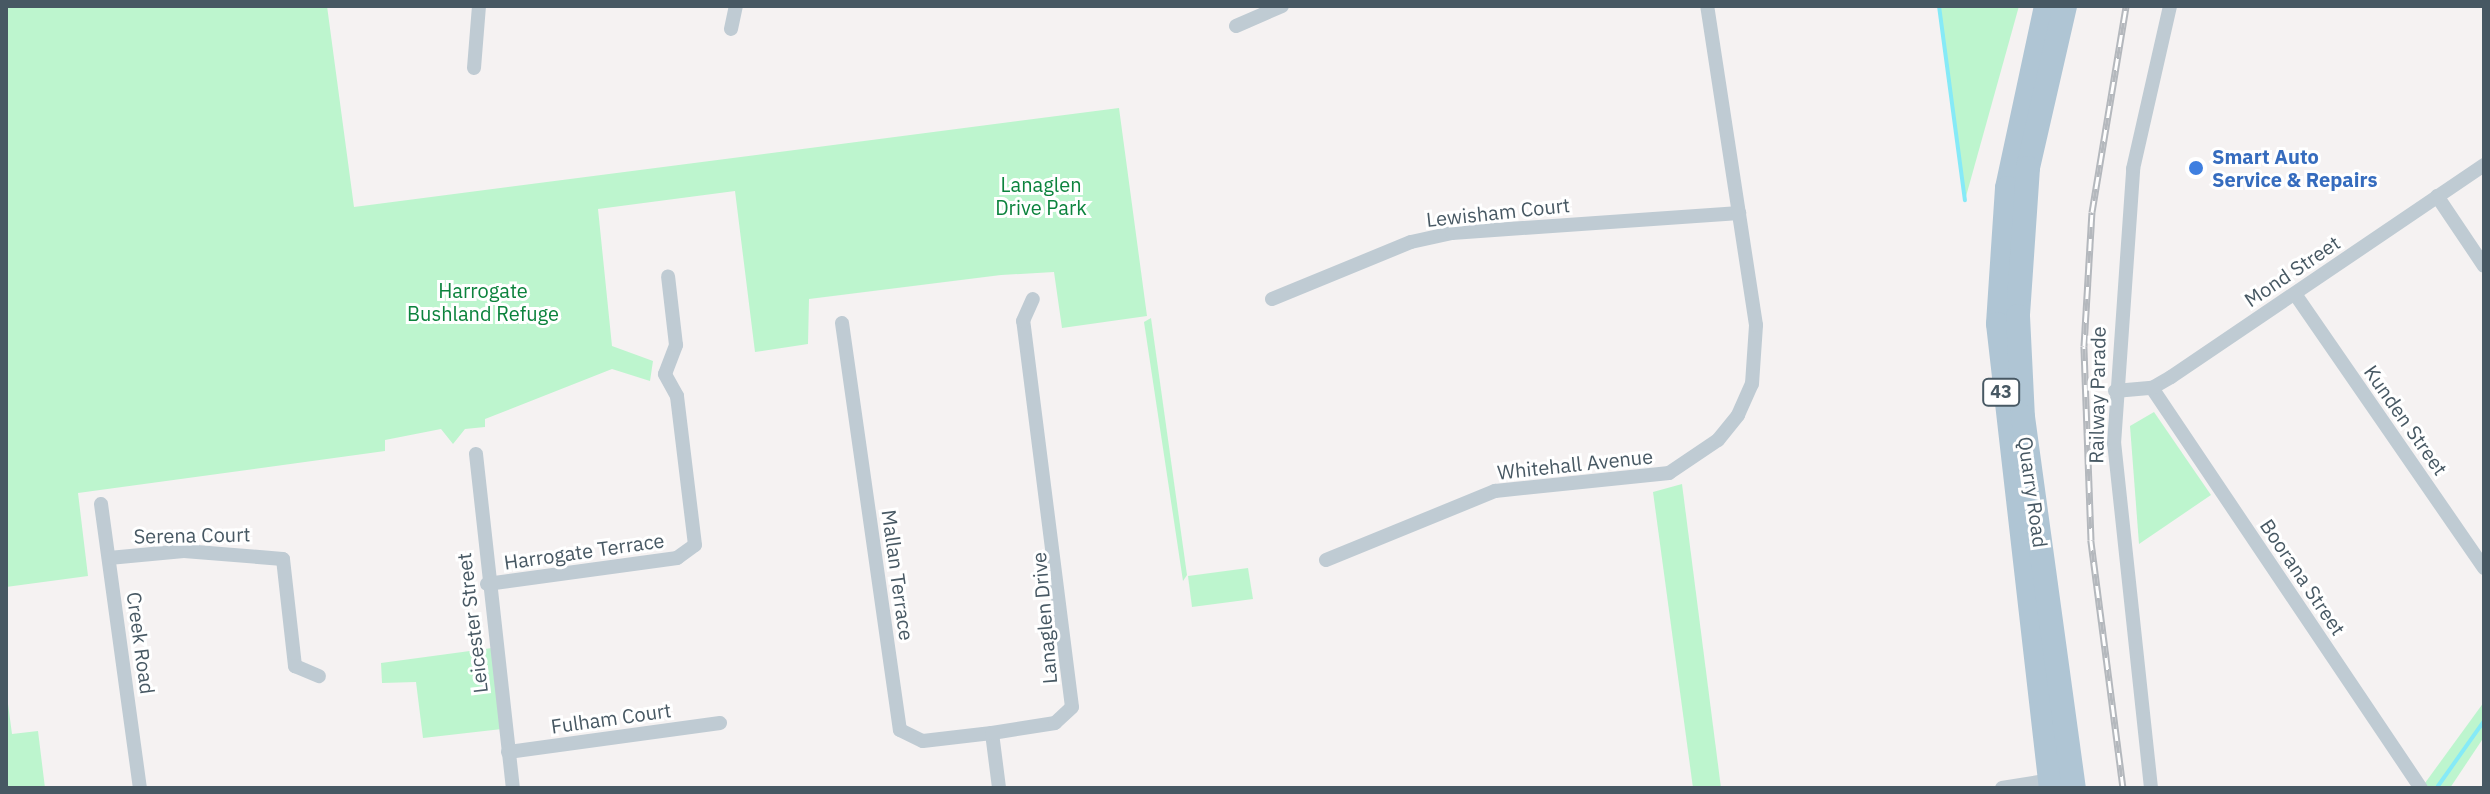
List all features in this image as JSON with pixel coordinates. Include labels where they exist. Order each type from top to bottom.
[{"type":"main road","name":"Quarry Road","points":[[2046,6],[2009,176],[1998,324],[2062,783]]},
{"type":"main road","name":"Quarry Road","points":[[2062,783],[2023,417],[2018,316],[2028,168],[2065,6]]},
{"type":"street","points":[[474,68],[479,6]]},
{"type":"street","points":[[731,29],[736,6]]},
{"type":"street","points":[[1236,26],[1282,6]]},
{"type":"street","name":"Whitehall Avenue","points":[[1326,560],[1495,491],[1669,473],[1718,440],[1749,393],[1756,361],[1739,213],[1707,6]]},
{"type":"street","name":"Railway Parade","points":[[2151,788],[2127,604],[2115,391],[2133,169],[2170,6]]},
{"type":"street","name":"Mond Street","points":[[2115,391],[2152,388],[2484,165]]},
{"type":"street","points":[[2437,196],[2484,266]]},
{"type":"street","name":"Lewisham Court","points":[[1272,299],[1411,242],[1452,233],[1739,213]]},
{"type":"street","name":"Harrogate Terrace","points":[[487,584],[677,558],[695,545],[677,396],[665,374],[676,345],[668,276]]},
{"type":"street","name":"Kunden Street","points":[[2295,294],[2484,568]]},
{"type":"street","name":"Lanaglen Drive","points":[[992,733],[1055,723],[1072,707],[1023,321],[1033,299]]},
{"type":"street","name":"Mallan Terrace","points":[[842,323],[900,730],[923,741],[992,733]]},
{"type":"street","name":"Boorana Street","points":[[2152,388],[2421,788]]},
{"type":"street","name":"Leicester Street","points":[[476,454],[487,584],[513,788]]},
{"type":"street","name":"Creek Road","points":[[101,504],[140,788]]},
{"type":"street","name":"Serena Court","points":[[109,558],[184,551],[283,559],[295,666],[319,676]]},
{"type":"street","name":"Fulham Court","points":[[508,752],[720,723]]},
{"type":"street","points":[[992,733],[999,788]]},
{"type":"street","points":[[2002,788],[2062,783]]},
{"type":"green space","points":[[6,6],[327,6],[354,207],[1119,108],[1147,316],[1062,328],[1054,272],[1001,275],[809,299],[808,344],[755,352],[735,191],[598,209],[612,346],[653,361],[650,381],[612,369],[485,419],[485,427],[465,429],[453,444],[441,429],[385,440],[385,451],[78,493],[88,576],[6,587]]},
{"type":"green space","points":[[1939,6],[2019,6],[1965,200]]},
{"type":"green space","points":[[1151,318],[1187,575],[1183,581],[1144,322]]},
{"type":"green space","points":[[2154,412],[2211,495],[2139,544],[2130,426]]},
{"type":"green space","points":[[1682,484],[1721,788],[1693,788],[1653,492]]},
{"type":"green space","points":[[1248,568],[1253,599],[1192,607],[1188,576]]},
{"type":"green space","points":[[492,648],[502,729],[423,738],[416,682],[382,683],[381,663]]},
{"type":"green space","points":[[6,689],[12,734],[38,731],[45,788],[6,788]]},
{"type":"green space","points":[[2484,702],[2484,737],[2450,788],[2429,788],[2425,783]]},
{"type":"waterway","points":[[1939,6],[1965,200]]},
{"type":"waterway","points":[[2438,786],[2484,721]]},
{"type":"railway","points":[[2123,788],[2091,540],[2084,346],[2092,212],[2126,6]]},
{"type":"place","name":"Smart Auto Service & Repairs","points":[[2196,168]]},
{"type":"park label","name":"Lanaglen Drive Park","points":[[1041,196]]},
{"type":"park label","name":"Harrogate Bushland Refuge","points":[[483,302]]}]
